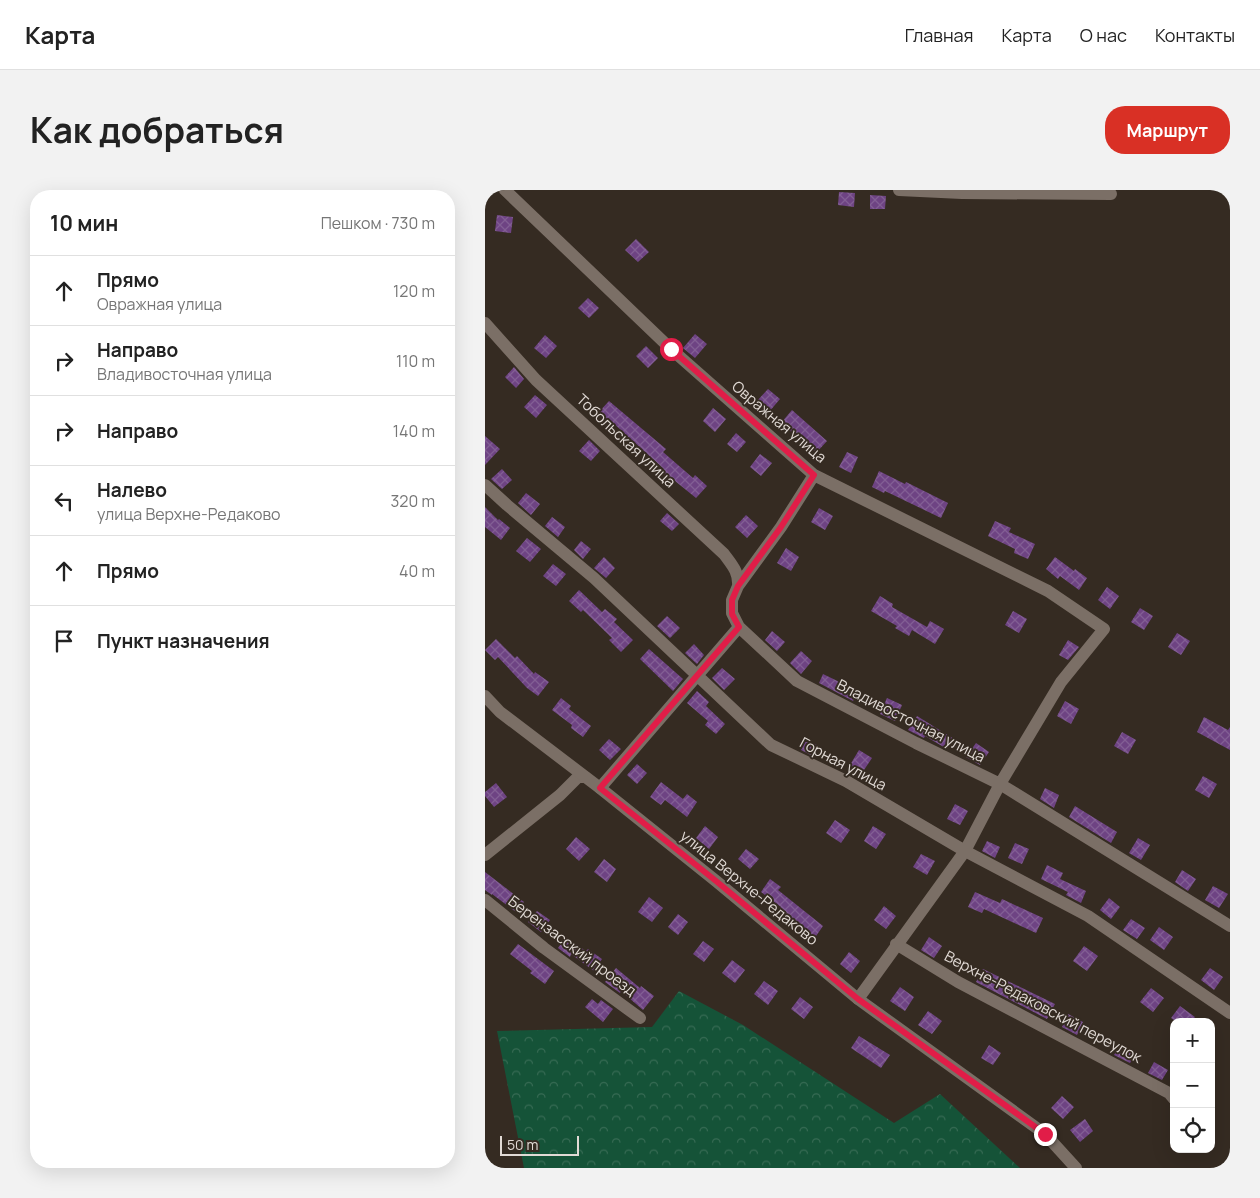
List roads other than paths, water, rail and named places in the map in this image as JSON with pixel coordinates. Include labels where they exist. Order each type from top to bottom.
[{"type":"street","name":"Овражная улица","points":[[505,190],[671,349],[814,475],[1047,591],[1103,629],[1061,682],[1000,784]]},
{"type":"street","points":[[899,190],[961,193],[1111,194]]},
{"type":"street","name":"Тобольская улица","points":[[485,322],[536,380],[724,554],[735,568],[738,576],[738,586]]},
{"type":"street","points":[[600,788],[739,627],[732,614],[732,600],[738,586],[781,527],[814,475]]},
{"type":"street","name":"Горная улица","points":[[485,485],[594,578],[771,745],[846,781],[965,851],[1089,916],[1230,1013]]},
{"type":"street","name":"Владивосточная улица","points":[[739,627],[797,681],[1000,784],[1230,926]]},
{"type":"street","name":"улица Верхне-Редаково","points":[[485,696],[500,712],[600,788],[858,999],[1045,1134],[1076,1168]]},
{"type":"street","points":[[485,855],[560,795],[578,777],[585,777]]},
{"type":"street","points":[[858,999],[965,851],[1000,784]]},
{"type":"street","name":"Берензасский проезд","points":[[485,900],[544,948],[640,1018]]},
{"type":"street","name":"Верхне-Редаковский переулок","points":[[896,944],[958,982],[1170,1094]]}]
